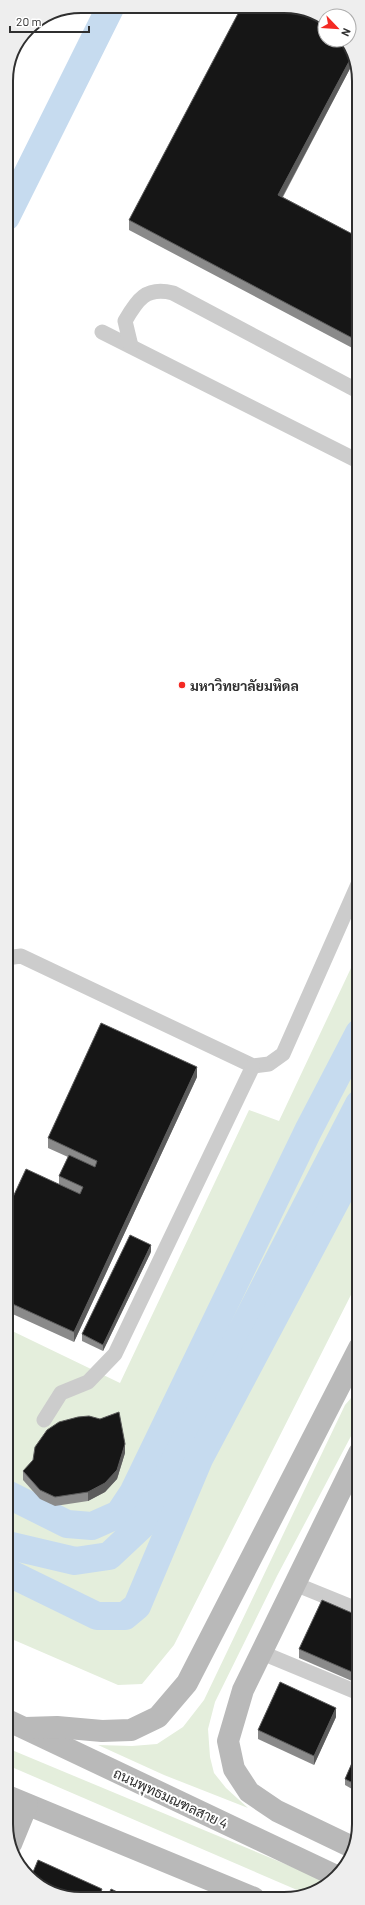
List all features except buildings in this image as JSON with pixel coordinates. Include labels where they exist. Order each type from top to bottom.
[{"type":"main road","points":[[16,1724],[102,1731],[131,1730],[158,1716],[187,1683],[352,1373]]},
{"type":"main road","points":[[348,1845],[277,1811],[249,1792],[234,1769],[228,1741],[243,1690],[260,1652],[352,1467]]},
{"type":"main road","name":"ถนนพุทธมณฑลสาย 4","points":[[16,1724],[330,1873]]},
{"type":"main road","points":[[13,1799],[234,1892]]},
{"type":"main road","points":[[14,1836],[27,1805]]},
{"type":"lane","points":[[131,346],[124,321],[136,302],[148,293],[162,290],[173,293],[352,388]]},
{"type":"lane","points":[[102,332],[352,458]]},
{"type":"lane","points":[[13,957],[21,956],[253,1066],[269,1064],[283,1054],[352,898]]},
{"type":"lane","points":[[44,1420],[62,1393],[88,1382],[115,1354],[253,1066]]},
{"type":"lane","points":[[295,1584],[352,1607]]},
{"type":"lane","points":[[260,1652],[352,1690]]},
{"type":"green space","points":[[352,966],[352,1293],[174,1645],[142,1684],[118,1685],[13,1640],[13,1331],[120,1383],[249,1110],[279,1121]]},
{"type":"green space","points":[[352,1398],[352,1434],[277,1576],[215,1702],[208,1729],[210,1757],[214,1773],[226,1788],[248,1808],[164,1775],[98,1745],[132,1746],[157,1744],[183,1727],[204,1700],[345,1405]]},
{"type":"green space","points":[[13,1751],[323,1880],[314,1885],[298,1890],[13,1768]]},
{"type":"waterway","points":[[13,203],[108,13]]},
{"type":"waterway","points":[[13,1497],[67,1524],[92,1526],[119,1514],[133,1493],[308,1131],[352,1046]]},
{"type":"waterway","points":[[13,1546],[75,1561],[109,1556],[141,1526],[352,1118]]},
{"type":"waterway","points":[[13,1575],[97,1616],[125,1616],[137,1606],[199,1459],[352,1170]]},
{"type":"place","name":"มหาวิทยาลัยมหิดล","points":[[182,685]]}]
